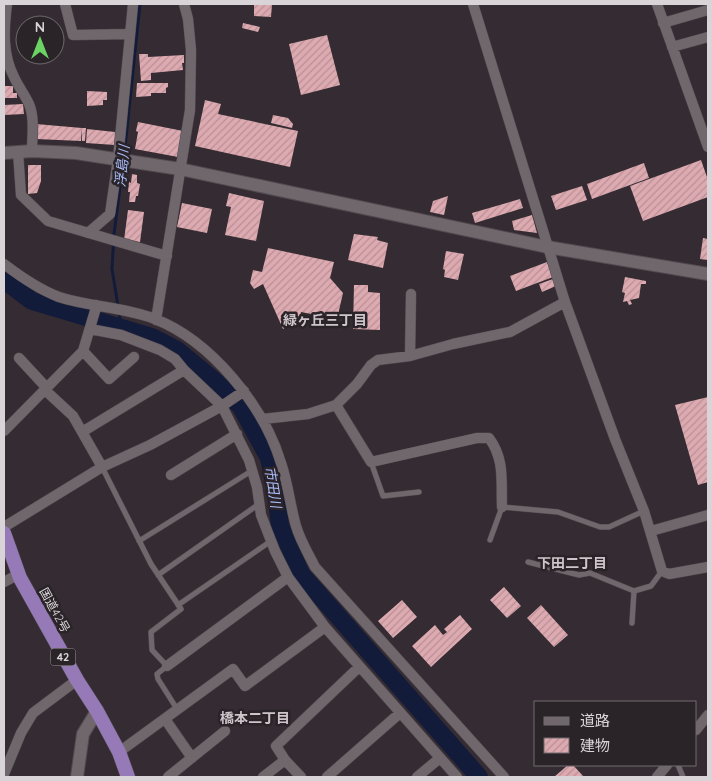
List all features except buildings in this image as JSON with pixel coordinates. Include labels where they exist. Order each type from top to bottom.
[{"type":"highway","name":"国道42号","points":[[4,533],[19,574],[77,680],[97,711],[119,752],[128,777]]},
{"type":"street","points":[[7,4],[4,35],[5,47],[12,74],[30,105],[32,116],[32,151]]},
{"type":"street","points":[[65,4],[73,35],[130,34]]},
{"type":"street","points":[[88,233],[110,214],[118,159],[133,4]]},
{"type":"street","points":[[156,320],[187,130],[191,88],[190,35],[184,4]]},
{"type":"street","points":[[475,4],[565,302],[615,439],[644,511],[662,571],[669,574],[708,567]]},
{"type":"street","points":[[657,4],[708,147]]},
{"type":"street","points":[[663,23],[708,10]]},
{"type":"street","points":[[672,47],[708,36]]},
{"type":"street","points":[[4,153],[32,151],[76,153],[118,159],[180,170],[547,247],[708,274]]},
{"type":"street","points":[[18,152],[21,195],[48,221],[167,256]]},
{"type":"street","points":[[4,264],[35,286],[60,297],[96,308],[156,320],[189,338],[244,390],[263,419],[282,463],[296,527],[315,567],[504,777]]},
{"type":"street","points":[[410,356],[412,294]]},
{"type":"street","points":[[263,419],[308,414],[336,405],[378,360],[410,356],[453,344],[510,332],[565,302]]},
{"type":"street","points":[[4,432],[83,350],[96,308]]},
{"type":"street","points":[[90,329],[122,335],[160,350],[175,359],[222,406],[253,470],[261,515],[288,577],[325,627],[457,777]]},
{"type":"street","points":[[83,350],[109,379],[134,356]]},
{"type":"street","points":[[19,358],[44,385],[45,390],[74,416],[102,467]]},
{"type":"street","points":[[82,432],[184,370]]},
{"type":"street","points":[[4,527],[102,467],[150,445],[222,406],[244,390]]},
{"type":"street","points":[[336,405],[371,462],[477,438],[489,438],[497,448],[501,467],[502,507]]},
{"type":"street","points":[[171,475],[237,434]]},
{"type":"street","points":[[651,531],[708,515]]},
{"type":"street","points":[[4,582],[19,574]]},
{"type":"street","points":[[167,666],[288,577]]},
{"type":"street","points":[[119,752],[233,669],[245,686],[325,627]]},
{"type":"street","points":[[301,777],[285,760],[276,746],[359,667]]},
{"type":"street","points":[[4,774],[21,732],[33,712],[77,680]]},
{"type":"street","points":[[78,777],[83,734],[97,711]]},
{"type":"street","points":[[327,777],[400,713]]},
{"type":"street","points":[[697,729],[708,715]]},
{"type":"street","points":[[165,719],[192,758]]},
{"type":"street","points":[[168,777],[225,731]]},
{"type":"street","points":[[417,777],[440,758]]},
{"type":"street","points":[[263,777],[285,760]]},
{"type":"street","points":[[658,777],[667,766]]},
{"type":"lane","points":[[371,462],[383,496],[419,492]]},
{"type":"lane","points":[[102,467],[139,541],[181,609],[151,632],[152,650],[167,666],[157,674],[158,679],[177,710]]},
{"type":"lane","points":[[139,541],[253,470]]},
{"type":"lane","points":[[158,574],[260,504]]},
{"type":"lane","points":[[490,540],[502,507],[558,512],[600,527],[609,527],[644,511]]},
{"type":"lane","points":[[178,605],[271,540]]},
{"type":"lane","points":[[528,562],[578,575],[590,573],[634,591],[651,586],[662,571]]},
{"type":"lane","points":[[632,623],[634,591]]},
{"type":"waterway","name":"浮島川","points":[[124,157],[140,4]]},
{"type":"waterway","name":"浮島川","points":[[118,306],[112,269],[114,234],[123,164]]},
{"type":"waterway","name":"市田川","points":[[4,280],[32,301],[152,337],[177,350],[217,383],[241,407],[269,458],[280,525],[301,574],[479,777]]},
{"type":"waterway","name":"浮島川","points":[[119,312],[121,328]]},
{"type":"district","name":"緑ヶ丘三丁目","points":[[325,320]]},
{"type":"district","name":"下田二丁目","points":[[572,563]]},
{"type":"district","name":"橋本二丁目","points":[[255,718]]}]
